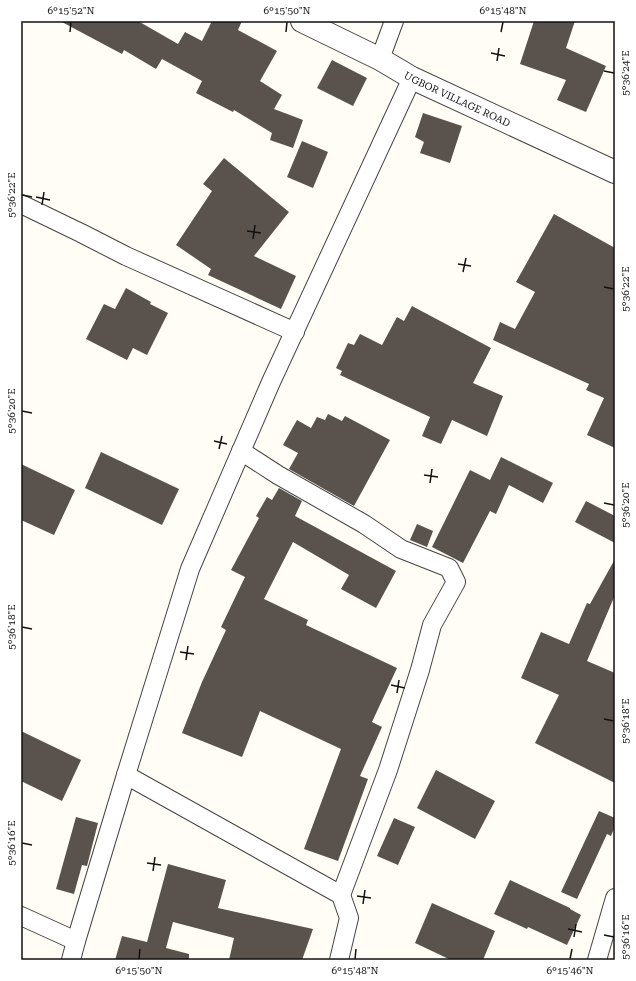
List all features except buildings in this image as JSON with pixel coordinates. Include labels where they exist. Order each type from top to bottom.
[{"type":"street","name":"UGBOR VILLAGE ROAD","points":[[302,21],[380,60],[412,78],[615,172]]},
{"type":"street","points":[[380,60],[394,21]]},
{"type":"street","points":[[71,960],[190,568],[271,382],[412,78]]},
{"type":"street","points":[[21,204],[126,256],[295,332]]},
{"type":"street","points":[[241,452],[364,524],[401,549],[449,568],[456,582],[432,625],[420,670],[388,770],[341,894],[349,918],[339,960]]},
{"type":"street","points":[[126,775],[341,894]]},
{"type":"street","points":[[597,960],[615,898]]},
{"type":"street","points":[[21,916],[76,941]]}]
